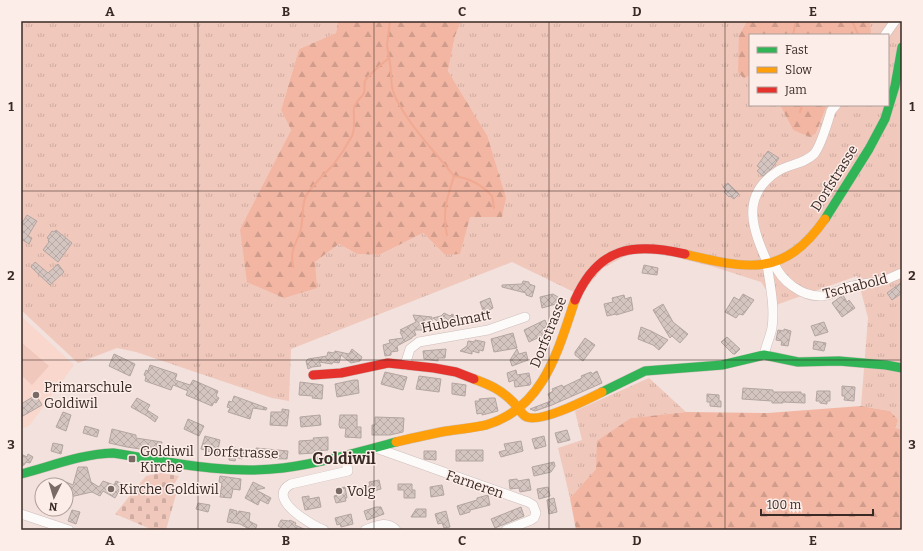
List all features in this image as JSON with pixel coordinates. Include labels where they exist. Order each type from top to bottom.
[{"type":"street","points":[[886,34],[895,21]]},
{"type":"street","name":"Dorfstrasse","points":[[21,474],[68,460],[101,453],[113,453],[218,468],[281,468],[315,463],[432,434],[493,423],[506,417],[519,408],[532,394],[550,368],[559,349],[584,281],[594,268],[605,259],[627,250],[654,249],[681,252],[729,264],[750,266],[769,264],[796,251],[815,233],[875,139],[889,110],[902,48]]},
{"type":"street","points":[[764,355],[771,332],[773,317],[769,264],[759,243],[753,222],[752,209],[754,201],[762,186],[778,171],[806,160],[815,152],[835,106]]},
{"type":"street","name":"Tschabold","points":[[769,264],[796,288],[803,293],[813,296],[826,295],[847,288],[885,280],[902,273]]},
{"type":"street","name":"Hubelmatt","points":[[405,365],[410,349],[419,342],[488,330],[525,317]]},
{"type":"street","points":[[313,375],[341,373],[388,363],[456,372],[493,386],[503,392],[526,417],[538,418],[555,413],[584,401],[645,371],[722,365],[764,355],[798,362],[839,361],[886,365],[902,368]]},
{"type":"street","name":"Farneren","points":[[376,448],[533,505],[536,514],[533,519],[506,530]]},
{"type":"street","points":[[324,530],[288,506],[283,498],[284,492],[288,486],[295,483],[348,471],[345,456]]},
{"type":"street","points":[[21,514],[69,530]]},
{"type":"street","points":[[365,530],[385,524],[392,526],[396,530]]},
{"type":"shaded area","name":"Primarschule Goldiwil","points":[[21,316],[74,365],[29,426],[21,429]]},
{"type":"green space","points":[[21,21],[338,21],[336,33],[299,49],[281,110],[291,130],[240,229],[315,262],[339,244],[357,254],[379,255],[423,233],[445,255],[487,135],[448,71],[455,36],[461,21],[747,21],[739,35],[744,79],[749,76],[749,106],[781,106],[793,130],[816,133],[827,106],[889,106],[889,34],[870,34],[870,21],[902,21],[902,430],[895,429],[890,411],[861,406],[868,318],[857,276],[776,305],[761,282],[711,266],[658,253],[629,254],[603,268],[580,295],[512,262],[291,349],[289,401],[272,398],[136,352],[117,348],[78,363],[21,310]]},
{"type":"green space","points":[[338,21],[461,21],[455,36],[448,71],[487,135],[506,198],[502,217],[470,217],[460,254],[445,255],[423,233],[379,255],[357,254],[339,244],[315,262],[317,288],[284,298],[247,282],[240,229],[291,130],[281,110],[299,49],[336,33]]},
{"type":"green space","points":[[747,21],[870,21],[871,34],[749,34],[749,76],[744,79],[738,72],[739,35]]},
{"type":"green space","points":[[781,106],[827,106],[816,133],[810,137],[793,130]]},
{"type":"green space","points":[[21,342],[49,366],[32,385],[21,375]]},
{"type":"green space","points":[[649,378],[686,412],[631,418],[596,469],[570,498],[558,448],[582,440],[575,411]]},
{"type":"green space","points":[[861,406],[890,411],[898,420],[895,428],[902,430],[902,530],[576,530],[570,498],[596,469],[597,441],[631,418],[686,412],[768,413]]},
{"type":"green space","points":[[161,473],[179,476],[172,488],[177,491],[166,530],[153,530],[115,514],[146,476]]},
{"type":"building","points":[[768,151],[779,158],[772,168],[763,176],[757,171],[760,168],[757,166]]},
{"type":"building","points":[[728,183],[739,194],[734,199],[730,196],[729,197],[724,192],[726,190],[723,187]]},
{"type":"building","points":[[27,215],[37,221],[28,236],[32,238],[29,244],[21,239],[21,225]]},
{"type":"building","points":[[56,230],[72,243],[58,262],[43,250],[49,242],[49,239],[47,238],[52,231],[54,232]]},
{"type":"building","points":[[35,262],[48,273],[58,264],[64,272],[50,285],[31,267]]},
{"type":"building","points":[[644,265],[658,268],[657,275],[642,273]]},
{"type":"building","points":[[523,281],[529,282],[529,284],[535,286],[532,297],[526,295],[526,293],[502,287],[502,285],[522,284]]},
{"type":"building","points":[[902,282],[902,293],[892,300],[887,293]]},
{"type":"building","points":[[553,294],[558,297],[559,300],[556,304],[542,308],[540,297]]},
{"type":"building","points":[[743,294],[754,300],[743,315],[739,314],[736,318],[725,312],[734,297],[739,300]]},
{"type":"building","points":[[624,295],[625,299],[631,297],[633,310],[607,316],[604,304],[613,302],[612,298]]},
{"type":"building","points":[[843,295],[847,302],[849,300],[855,308],[842,317],[832,303]]},
{"type":"building","points":[[490,298],[493,308],[484,313],[480,302]]},
{"type":"building","points":[[663,304],[673,322],[688,334],[680,343],[672,336],[670,338],[653,310]]},
{"type":"building","points":[[444,313],[450,316],[452,314],[455,316],[457,314],[462,318],[458,323],[452,324],[450,327],[445,323],[443,325],[433,318],[441,316]]},
{"type":"building","points":[[413,315],[432,317],[432,328],[425,327],[425,330],[414,330],[416,335],[397,346],[398,351],[391,352],[391,355],[385,356],[383,345],[390,343],[389,340],[403,338],[400,332],[403,331],[400,330],[416,322]]},
{"type":"building","points":[[545,320],[550,332],[529,342],[524,330]]},
{"type":"building","points":[[824,322],[828,332],[815,336],[811,326]]},
{"type":"building","points":[[641,327],[668,340],[659,350],[653,345],[638,339]]},
{"type":"building","points":[[784,329],[791,331],[788,346],[781,345],[782,341],[776,340],[778,330],[784,331]]},
{"type":"building","points":[[513,333],[517,348],[494,352],[491,339]]},
{"type":"building","points":[[727,337],[740,349],[735,354],[733,354],[721,342]]},
{"type":"building","points":[[585,338],[595,345],[583,361],[575,355],[575,352]]},
{"type":"building","points":[[475,340],[485,342],[483,351],[479,350],[479,353],[472,351],[472,354],[460,351],[467,346],[468,341],[475,342]]},
{"type":"building","points":[[814,341],[826,343],[824,351],[813,349]]},
{"type":"building","points":[[352,349],[362,357],[360,361],[351,363],[341,355],[339,363],[333,362],[332,364],[319,362],[321,366],[308,369],[306,361],[308,359],[327,356],[328,352],[334,353],[335,351],[349,354]]},
{"type":"building","points":[[446,349],[445,358],[438,358],[438,361],[424,359],[423,351]]},
{"type":"building","points":[[517,349],[519,354],[526,352],[528,360],[512,366],[510,360]]},
{"type":"building","points":[[114,354],[135,364],[130,376],[109,366]]},
{"type":"building","points":[[150,365],[177,374],[175,380],[190,385],[193,380],[218,391],[216,396],[219,398],[212,406],[186,395],[188,391],[176,386],[173,385],[171,390],[145,381],[146,376],[144,375],[146,370],[148,371]]},
{"type":"building","points":[[516,370],[517,375],[529,373],[530,385],[515,387],[514,380],[509,382],[507,373]]},
{"type":"building","points":[[597,371],[602,383],[552,405],[535,411],[530,409],[551,401],[548,394],[553,391],[552,389],[562,385],[563,387],[582,378],[581,376],[591,372],[592,374]]},
{"type":"building","points":[[385,372],[407,377],[403,390],[381,384]]},
{"type":"building","points":[[419,376],[441,379],[439,392],[416,389]]},
{"type":"building","points":[[358,380],[359,393],[337,397],[335,384]]},
{"type":"building","points":[[300,382],[323,385],[322,399],[312,398],[313,396],[299,395]]},
{"type":"building","points":[[452,383],[466,385],[465,396],[452,394]]},
{"type":"building","points":[[842,386],[855,387],[854,401],[844,400],[845,396],[842,396]]},
{"type":"building","points":[[743,388],[773,390],[773,392],[801,392],[801,394],[805,394],[805,403],[772,403],[772,401],[742,399]]},
{"type":"building","points":[[817,391],[830,391],[830,401],[827,401],[827,404],[816,401]]},
{"type":"building","points":[[707,394],[719,395],[721,407],[710,406],[710,402],[707,402]]},
{"type":"building","points":[[36,395],[42,405],[21,417],[21,404]]},
{"type":"building","points":[[234,396],[267,408],[266,410],[253,408],[250,419],[228,412],[230,408],[227,407],[229,401],[232,402]]},
{"type":"building","points":[[137,398],[150,405],[147,410],[158,417],[155,422],[131,407]]},
{"type":"building","points":[[495,398],[498,411],[482,415],[482,413],[477,414],[475,401],[480,401],[479,399]]},
{"type":"building","points":[[282,409],[289,410],[287,426],[270,425],[271,412],[282,412]]},
{"type":"building","points":[[63,412],[71,415],[66,431],[56,427]]},
{"type":"building","points":[[320,415],[321,425],[301,427],[300,417]]},
{"type":"building","points":[[340,415],[357,415],[357,427],[361,427],[361,438],[345,437],[346,428],[340,428],[339,425]]},
{"type":"building","points":[[375,417],[404,418],[403,432],[390,435],[372,435],[372,425],[375,425]]},
{"type":"building","points":[[188,419],[204,426],[199,436],[184,429]]},
{"type":"building","points":[[85,426],[99,430],[97,437],[83,433]]},
{"type":"building","points":[[112,429],[136,435],[136,438],[162,442],[160,452],[109,443]]},
{"type":"building","points":[[567,430],[570,440],[558,443],[555,433]]},
{"type":"building","points":[[205,436],[220,440],[217,454],[201,449]]},
{"type":"building","points":[[544,436],[546,446],[535,449],[532,439]]},
{"type":"building","points":[[328,437],[328,450],[299,454],[299,441]]},
{"type":"building","points":[[521,441],[523,451],[501,457],[499,452],[506,450],[504,444]]},
{"type":"building","points":[[53,443],[63,445],[61,454],[51,451]]},
{"type":"building","points":[[234,448],[244,450],[242,459],[236,457],[235,461],[229,460],[230,453],[233,453]]},
{"type":"building","points":[[256,448],[288,451],[287,459],[255,458]]},
{"type":"building","points":[[456,450],[483,450],[483,461],[456,461]]},
{"type":"building","points":[[424,451],[436,451],[436,460],[424,459]]},
{"type":"building","points":[[21,454],[27,457],[28,454],[33,457],[30,463],[26,462],[21,466]]},
{"type":"building","points":[[554,462],[555,466],[551,472],[534,476],[532,467]]},
{"type":"building","points":[[78,467],[87,467],[91,482],[99,487],[103,481],[114,485],[116,481],[123,484],[115,498],[103,491],[100,496],[92,492],[74,496],[74,481]]},
{"type":"building","points":[[220,476],[241,479],[240,490],[233,489],[231,498],[220,497],[222,483],[219,482]]},
{"type":"building","points":[[517,479],[518,481],[529,479],[531,490],[520,492],[519,488],[510,489],[509,480]]},
{"type":"building","points":[[379,480],[381,489],[358,495],[357,489],[370,486],[369,482]]},
{"type":"building","points":[[253,482],[265,488],[256,490],[271,498],[268,504],[260,500],[258,505],[245,498]]},
{"type":"building","points":[[398,484],[412,484],[412,490],[415,490],[415,498],[404,498],[404,490],[398,490]]},
{"type":"building","points":[[442,485],[444,495],[431,497],[430,487]]},
{"type":"building","points":[[345,487],[347,498],[345,498],[346,501],[336,503],[334,496],[337,495],[335,489]]},
{"type":"building","points":[[548,487],[550,496],[539,499],[537,489]]},
{"type":"building","points":[[488,495],[490,505],[470,510],[470,512],[460,515],[457,506]]},
{"type":"building","points":[[309,496],[309,499],[319,497],[321,507],[305,510],[302,497]]},
{"type":"building","points":[[554,498],[557,512],[549,514],[547,500]]},
{"type":"building","points":[[198,503],[210,505],[208,512],[196,509]]},
{"type":"building","points":[[381,507],[384,514],[367,520],[364,511]]},
{"type":"building","points":[[521,507],[524,516],[495,528],[491,519]]},
{"type":"building","points":[[230,509],[237,511],[236,517],[239,511],[250,513],[249,521],[257,525],[255,530],[251,530],[240,524],[227,522]]},
{"type":"building","points":[[416,509],[426,509],[426,517],[411,517]]},
{"type":"building","points":[[74,510],[80,512],[76,524],[68,521],[69,517],[74,517]]},
{"type":"building","points":[[446,511],[450,527],[444,528],[442,523],[438,524],[435,514]]},
{"type":"building","points":[[351,514],[353,524],[341,527],[340,524],[337,525],[335,518]]},
{"type":"building","points":[[281,520],[290,520],[296,523],[295,525],[306,530],[286,530],[278,526]]},
{"type":"waterway","points":[[293,267],[293,252],[301,228],[304,200],[316,183],[334,164],[352,136],[354,129],[355,106],[364,93],[365,81],[389,58],[387,45],[390,21]]},
{"type":"waterway","points":[[793,34],[796,21]]},
{"type":"waterway","points":[[852,21],[858,34]]},
{"type":"waterway","points":[[389,58],[393,91],[397,101],[412,124],[454,176],[465,178],[475,183],[492,196],[494,208]]},
{"type":"waterway","points":[[800,112],[802,106]]},
{"type":"waterway","points":[[447,235],[445,212],[447,198],[454,176]]},
{"type":"traffic: fast","points":[[889,106],[895,86],[902,47]]},
{"type":"traffic: fast","points":[[825,219],[869,149],[885,119],[889,106]]},
{"type":"traffic: fast","points":[[602,392],[645,371],[722,365],[764,355],[798,362],[839,361],[886,365],[902,368]]},
{"type":"traffic: fast","points":[[21,474],[78,458],[113,453],[176,464],[219,469],[262,470],[297,466],[326,460],[396,442]]},
{"type":"traffic: slow","points":[[685,254],[727,263],[746,265],[763,264],[779,260],[795,251],[810,238],[825,219]]},
{"type":"traffic: slow","points":[[396,442],[441,432],[486,425],[506,417],[522,405],[535,391],[546,375],[555,357],[575,300]]},
{"type":"traffic: slow","points":[[474,379],[490,385],[499,391],[513,402],[525,416],[531,418],[540,417],[563,410],[602,392]]},
{"type":"traffic: jam","points":[[575,300],[584,282],[595,269],[606,259],[619,253],[633,249],[649,249],[666,250],[685,254]]},
{"type":"traffic: jam","points":[[313,375],[341,373],[388,363],[456,372],[474,379]]},
{"type":"place","name":"Primarschule Goldiwil","points":[[36,395]]},
{"type":"place","name":"Goldiwil Kirche","points":[[132,459]]},
{"type":"place","name":"Kirche Goldiwil","points":[[111,489]]},
{"type":"place","name":"Volg","points":[[339,491]]},
{"type":"district","name":"Goldiwil","points":[[344,458]]}]
